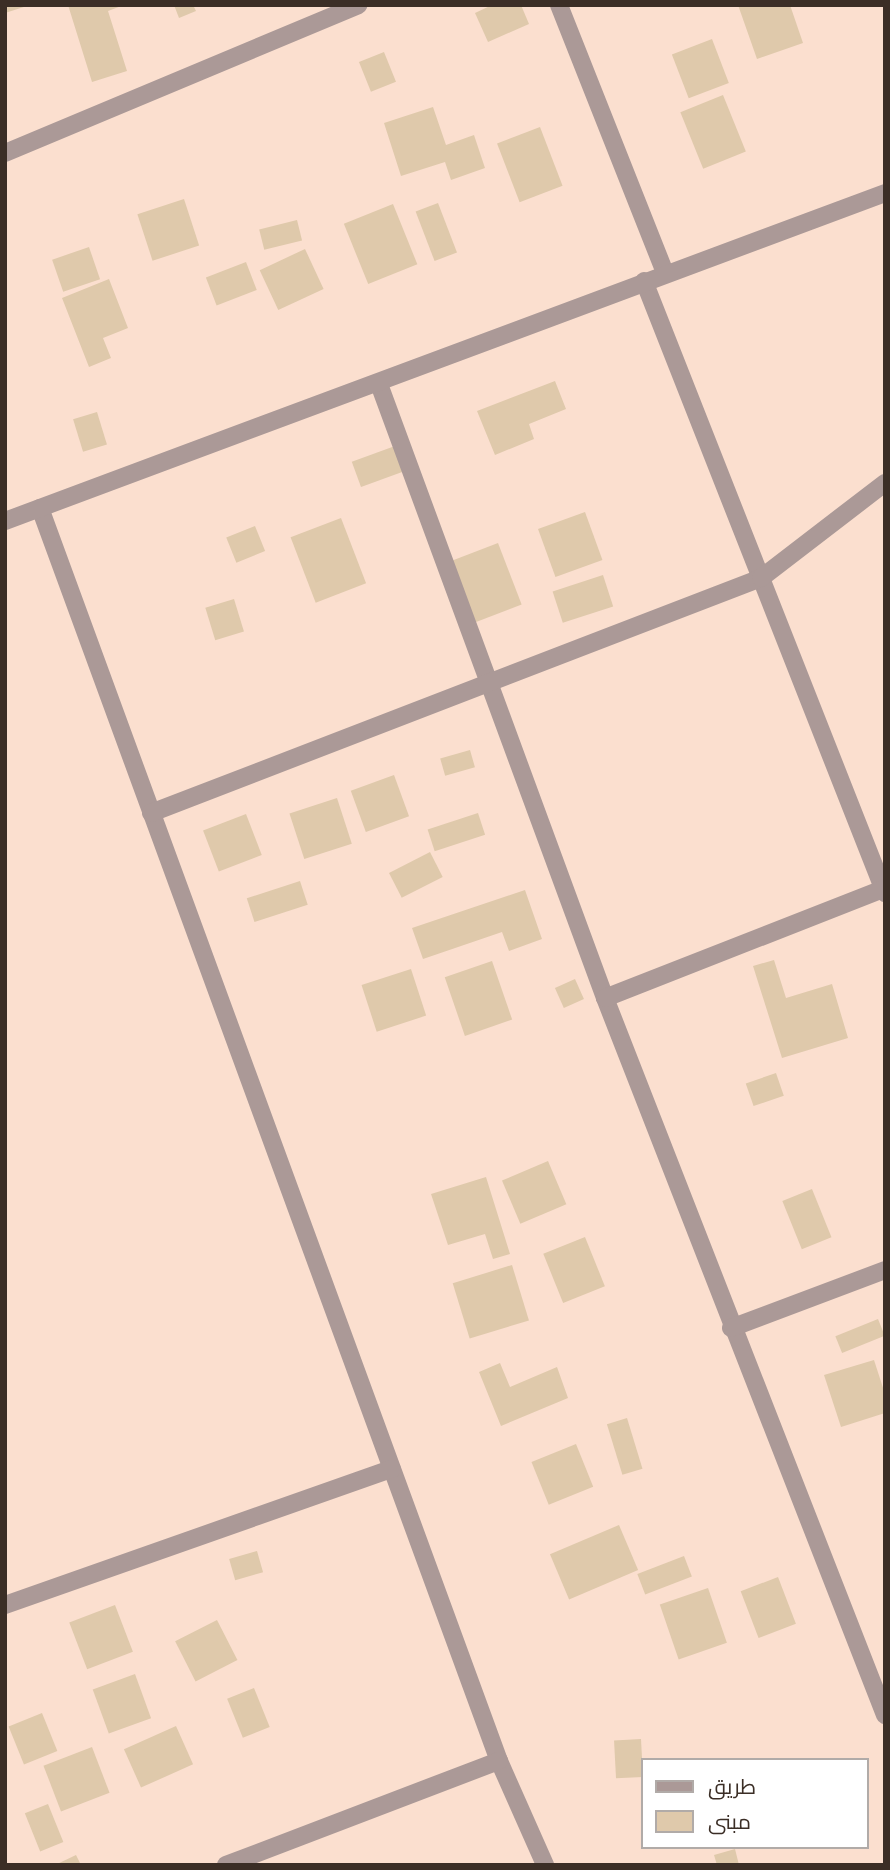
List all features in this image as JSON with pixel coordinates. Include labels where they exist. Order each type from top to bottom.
[{"type":"street","points":[[5,153],[358,5]]},
{"type":"street","points":[[559,5],[665,273]]},
{"type":"street","points":[[5,521],[379,384],[665,273],[885,193]]},
{"type":"street","points":[[605,998],[884,890],[644,281]]},
{"type":"street","points":[[379,384],[605,998],[885,1715]]},
{"type":"street","points":[[151,813],[489,686],[761,578],[885,483]]},
{"type":"street","points":[[40,508],[499,1761],[545,1865]]},
{"type":"street","points":[[732,1328],[885,1270]]},
{"type":"street","points":[[5,1605],[392,1469]]},
{"type":"street","points":[[226,1865],[499,1761]]},
{"type":"building","points":[[5,5],[27,5],[27,6],[5,13]]},
{"type":"building","points":[[68,5],[124,5],[108,11],[127,71],[92,82]]},
{"type":"building","points":[[174,5],[193,5],[196,11],[179,18]]},
{"type":"building","points":[[492,5],[521,5],[529,24],[488,42],[475,13]]},
{"type":"building","points":[[738,5],[790,5],[803,43],[757,59]]},
{"type":"building","points":[[712,39],[729,83],[689,98],[672,54]]},
{"type":"building","points":[[384,52],[396,82],[371,92],[359,62]]},
{"type":"building","points":[[723,95],[746,152],[703,169],[680,112]]},
{"type":"building","points":[[433,107],[446,145],[474,135],[485,168],[451,180],[445,162],[401,176],[384,123]]},
{"type":"building","points":[[540,127],[563,186],[520,202],[497,143]]},
{"type":"building","points":[[184,199],[199,246],[153,261],[137,214]]},
{"type":"building","points":[[438,203],[457,252],[435,261],[416,212]]},
{"type":"building","points":[[393,204],[417,264],[368,284],[344,224]]},
{"type":"building","points":[[297,220],[302,240],[264,250],[259,229]]},
{"type":"building","points":[[89,247],[100,279],[63,292],[52,260]]},
{"type":"building","points":[[305,249],[324,289],[278,310],[260,270]]},
{"type":"building","points":[[246,262],[257,290],[217,305],[206,277]]},
{"type":"building","points":[[109,279],[128,328],[103,338],[111,358],[89,367],[62,298]]},
{"type":"building","points":[[555,381],[566,409],[529,424],[534,439],[495,455],[477,411]]},
{"type":"building","points":[[97,412],[107,445],[83,452],[73,419]]},
{"type":"building","points":[[395,446],[404,471],[361,487],[352,462]]},
{"type":"building","points":[[585,512],[602,560],[555,577],[538,529]]},
{"type":"building","points":[[341,518],[366,583],[316,603],[291,537]]},
{"type":"building","points":[[255,526],[265,551],[236,563],[226,538]]},
{"type":"building","points":[[498,543],[522,605],[472,624],[449,562]]},
{"type":"building","points":[[603,575],[613,606],[563,623],[553,591]]},
{"type":"building","points":[[234,599],[244,632],[215,640],[205,608]]},
{"type":"building","points":[[470,750],[475,767],[445,776],[440,759]]},
{"type":"building","points":[[394,775],[409,816],[366,832],[351,791]]},
{"type":"building","points":[[337,798],[352,844],[304,859],[289,813]]},
{"type":"building","points":[[478,813],[485,835],[435,851],[428,829]]},
{"type":"building","points":[[246,814],[262,855],[219,872],[203,830]]},
{"type":"building","points":[[430,852],[443,877],[402,898],[389,873]]},
{"type":"building","points":[[300,881],[308,905],[254,922],[247,898]]},
{"type":"building","points":[[525,890],[542,939],[509,951],[502,932],[423,959],[412,928]]},
{"type":"building","points":[[774,960],[786,998],[832,984],[848,1038],[782,1058],[753,966]]},
{"type":"building","points":[[492,961],[512,1020],[465,1036],[445,977]]},
{"type":"building","points":[[411,969],[426,1016],[377,1032],[362,985]]},
{"type":"building","points":[[575,979],[584,999],[564,1008],[555,988]]},
{"type":"building","points":[[776,1073],[784,1096],[754,1106],[746,1083]]},
{"type":"building","points":[[548,1161],[566,1204],[520,1224],[502,1181]]},
{"type":"building","points":[[486,1177],[510,1254],[493,1259],[485,1234],[448,1245],[431,1194]]},
{"type":"building","points":[[812,1189],[831,1237],[802,1249],[782,1201]]},
{"type":"building","points":[[585,1237],[605,1286],[563,1303],[543,1254]]},
{"type":"building","points":[[512,1265],[529,1320],[470,1339],[453,1283]]},
{"type":"building","points":[[878,1319],[885,1336],[842,1353],[835,1336]]},
{"type":"building","points":[[874,1360],[885,1394],[885,1413],[841,1427],[824,1375]]},
{"type":"building","points":[[500,1363],[510,1387],[557,1367],[568,1398],[501,1426],[479,1372]]},
{"type":"building","points":[[627,1418],[642,1469],[622,1475],[607,1424]]},
{"type":"building","points":[[576,1444],[593,1487],[549,1505],[531,1462]]},
{"type":"building","points":[[619,1525],[638,1570],[569,1599],[550,1554]]},
{"type":"building","points":[[257,1551],[263,1572],[235,1580],[229,1559]]},
{"type":"building","points":[[684,1556],[692,1577],[645,1594],[637,1574]]},
{"type":"building","points":[[778,1577],[796,1624],[759,1638],[741,1591]]},
{"type":"building","points":[[708,1588],[727,1643],[679,1659],[660,1605]]},
{"type":"building","points":[[115,1605],[133,1652],[87,1669],[69,1623]]},
{"type":"building","points":[[217,1620],[237,1660],[196,1681],[175,1641]]},
{"type":"building","points":[[135,1674],[151,1718],[109,1734],[93,1689]]},
{"type":"building","points":[[254,1688],[270,1727],[243,1738],[227,1699]]},
{"type":"building","points":[[42,1713],[57,1751],[24,1765],[9,1726]]},
{"type":"building","points":[[176,1726],[193,1764],[141,1788],[124,1749]]},
{"type":"building","points":[[641,1739],[642,1777],[616,1778],[614,1740]]},
{"type":"building","points":[[92,1747],[110,1793],[61,1811],[43,1766]]},
{"type":"building","points":[[48,1804],[63,1842],[40,1851],[25,1813]]},
{"type":"building","points":[[735,1849],[739,1865],[717,1865],[714,1855]]},
{"type":"building","points":[[76,1855],[81,1865],[55,1865]]}]
